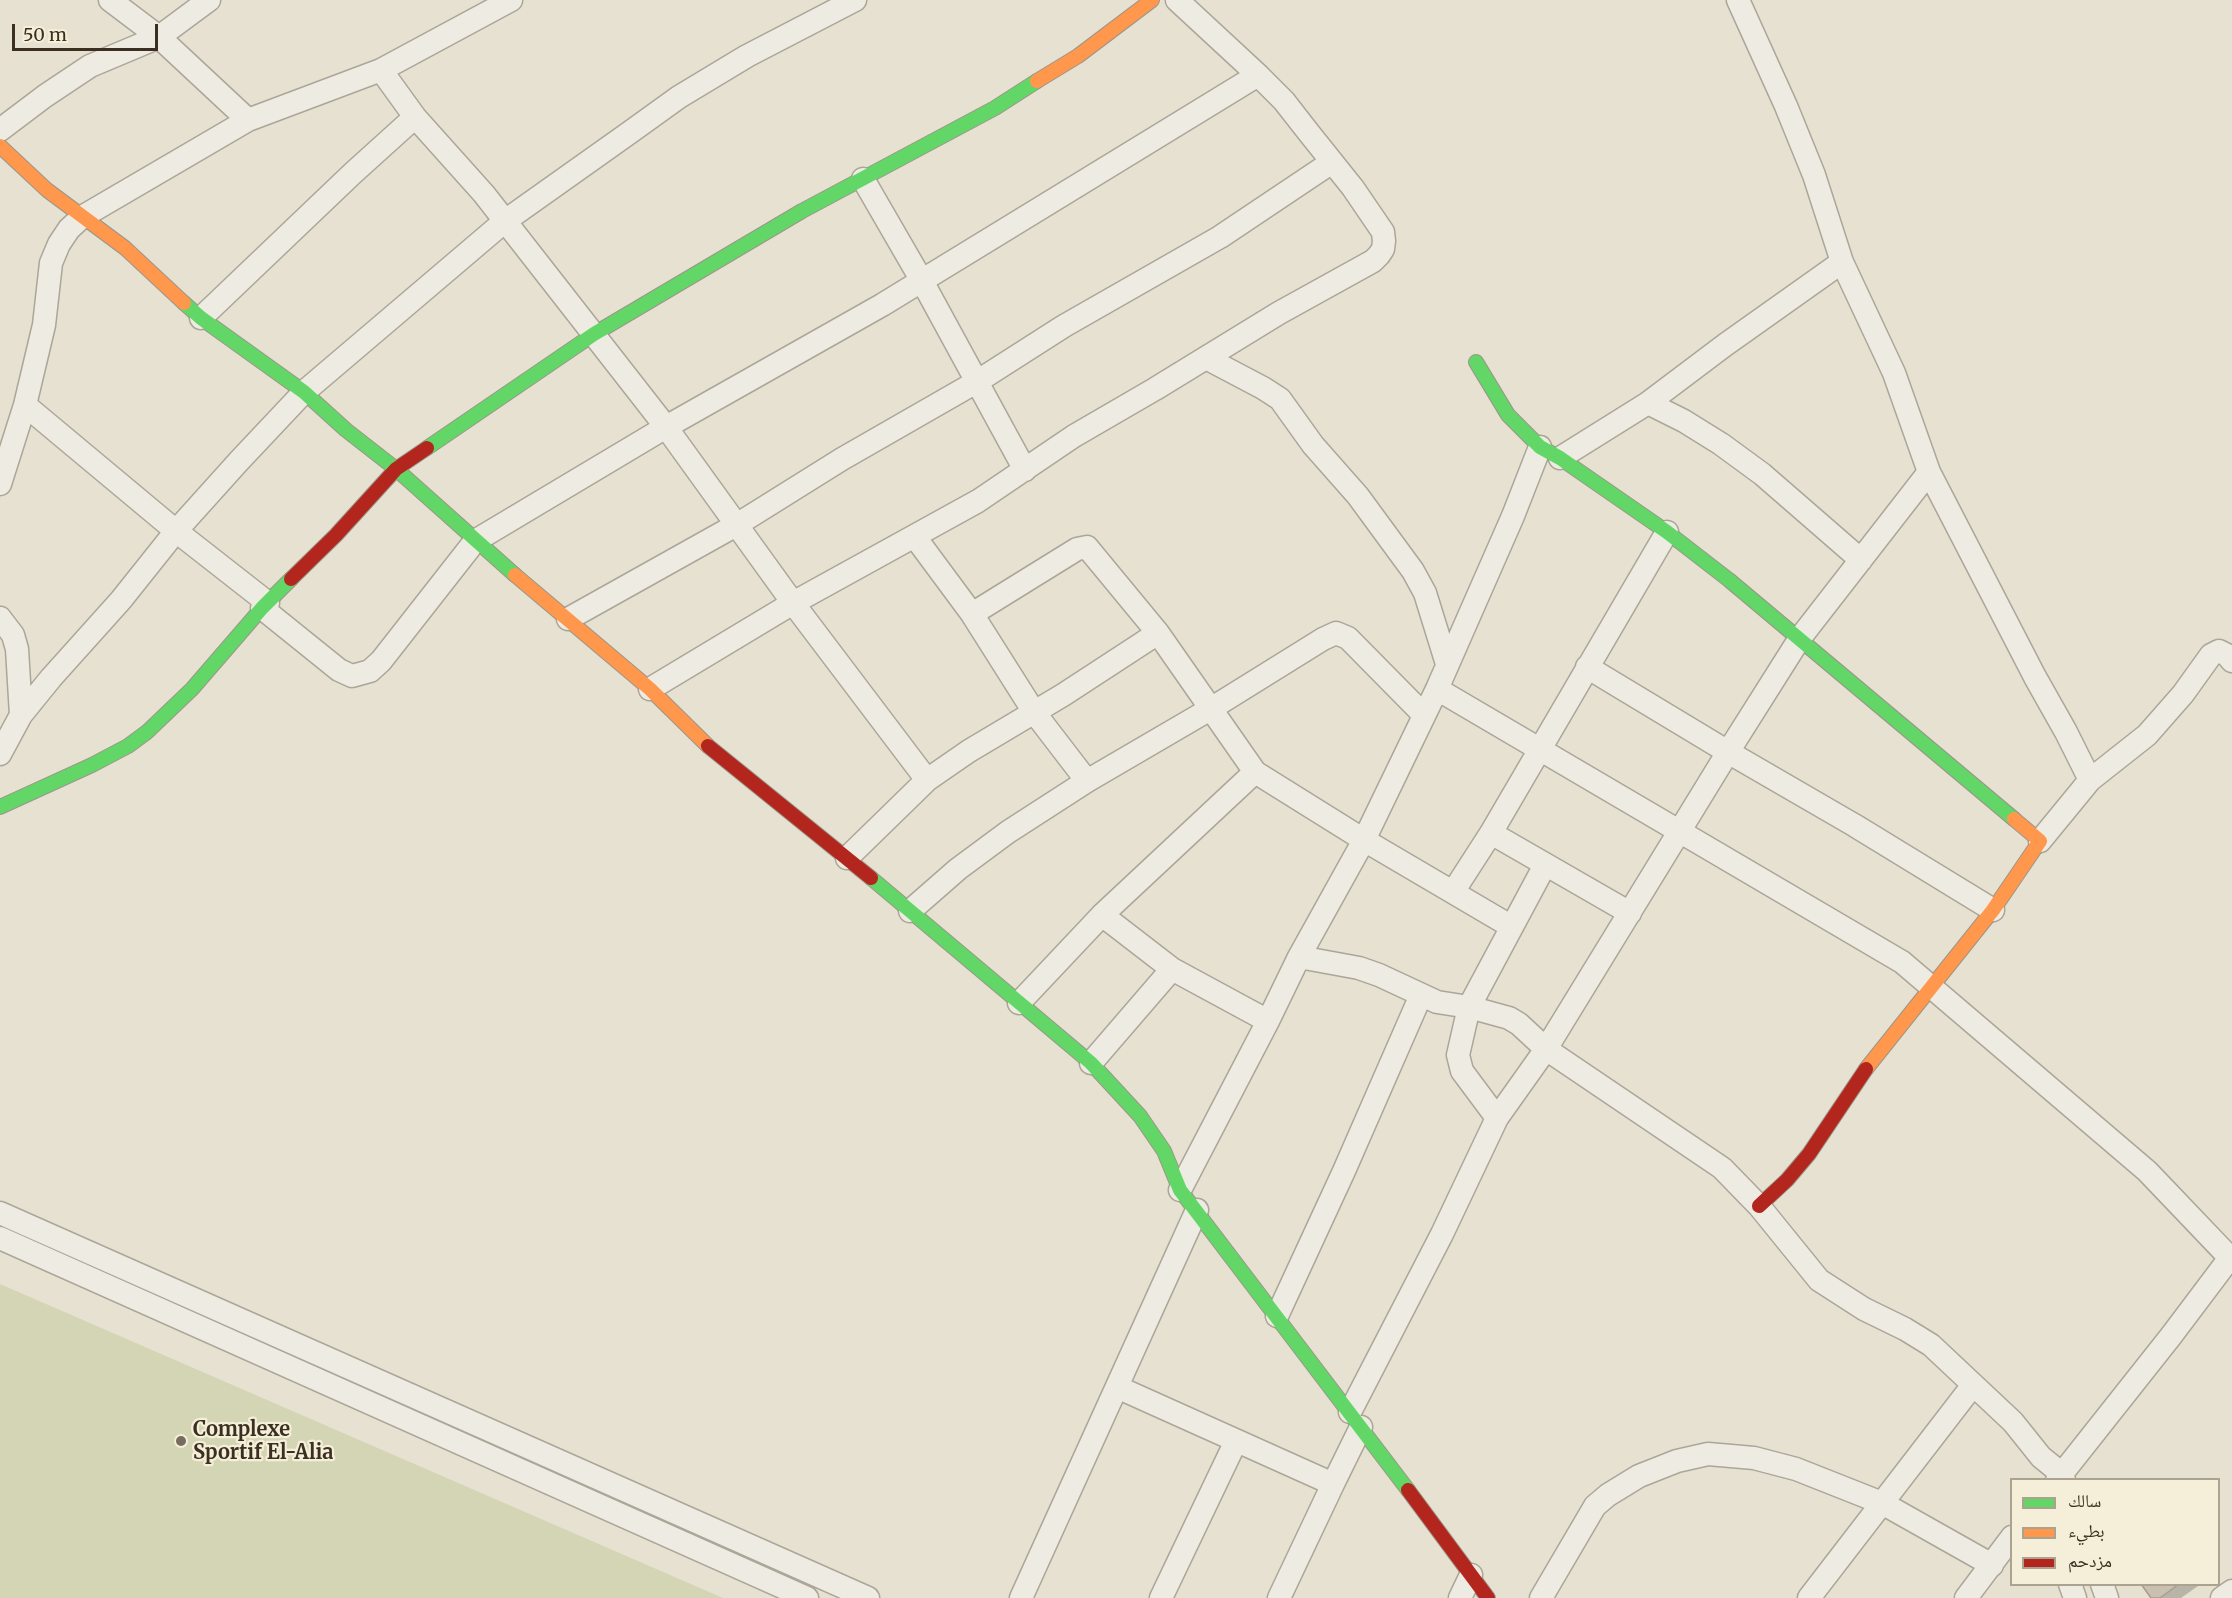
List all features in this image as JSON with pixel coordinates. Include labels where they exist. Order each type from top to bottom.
[{"type":"street","points":[[110,0],[159,37],[248,120]]},
{"type":"street","points":[[0,130],[90,66],[159,37],[209,0]]},
{"type":"street","points":[[0,484],[25,405],[44,325],[51,263],[64,236],[82,217],[248,120],[381,70],[511,0]]},
{"type":"street","points":[[0,754],[21,715],[51,678],[121,600],[176,531],[304,392],[505,221],[679,97],[747,56],[855,0]]},
{"type":"street","points":[[0,807],[92,765],[128,746],[147,732],[192,689],[265,605],[336,535],[396,469],[594,334],[802,212],[995,108],[1078,56],[1152,0]]},
{"type":"street","points":[[650,689],[793,603],[978,501],[1074,436],[1379,255],[1383,249],[1383,232],[1353,188],[1284,101],[1177,0]]},
{"type":"street","points":[[1737,0],[1786,106],[1814,175],[1842,262],[1894,373],[1929,472],[2090,780]]},
{"type":"street","points":[[381,70],[415,117],[484,194],[666,427],[793,603],[927,780]]},
{"type":"street","points":[[25,405],[265,605],[339,670],[352,676],[360,675],[381,661],[475,541],[666,427],[922,281],[1258,75]]},
{"type":"street","points":[[201,318],[415,117]]},
{"type":"street","points":[[0,146],[47,190],[125,248],[201,318],[304,392],[346,430],[396,469],[475,541],[650,689],[696,736],[847,858],[1091,1063],[1140,1116],[1164,1151],[1180,1190],[1488,1598]]},
{"type":"street","points":[[568,619],[738,524],[842,459],[978,381],[1064,326],[1220,237],[1332,162]]},
{"type":"street","points":[[863,179],[978,381],[1025,470]]},
{"type":"street","points":[[1560,458],[1648,403],[1842,262]]},
{"type":"street","points":[[1206,358],[1280,399],[1313,445],[1358,496],[1413,571],[1425,593],[1447,664]]},
{"type":"street","points":[[1476,362],[1508,415],[1540,447],[1560,458],[1667,532],[1800,638],[2040,841]]},
{"type":"street","points":[[1648,403],[1684,421],[1762,474],[1861,560]]},
{"type":"street","points":[[1180,1190],[1299,957],[1364,840],[1437,689],[1513,516],[1540,447]]},
{"type":"street","points":[[1279,1598],[1333,1484],[1355,1420],[1497,1118],[1546,1049],[1800,638],[1929,472]]},
{"type":"street","points":[[1453,892],[1491,833],[1667,532]]},
{"type":"street","points":[[915,537],[972,614],[1034,712],[1087,781]]},
{"type":"street","points":[[972,614],[1077,549],[1087,547],[1158,633],[1256,772],[1364,840],[1512,927]]},
{"type":"street","points":[[0,618],[13,635],[17,649],[21,715]]},
{"type":"street","points":[[847,858],[927,780],[969,751],[1158,633]]},
{"type":"street","points":[[910,911],[958,869],[1008,832],[1087,781],[1336,633],[1348,638],[1424,715]]},
{"type":"street","points":[[1759,1206],[1787,1180],[1809,1154],[1869,1065],[1993,910],[2040,841],[2090,780],[2147,735],[2211,655],[2219,651],[2232,661]]},
{"type":"street","points":[[1587,667],[1993,910]]},
{"type":"street","points":[[1299,957],[1359,968],[1437,1002],[1470,1007],[1509,1018],[1519,1024],[1546,1049],[1722,1168],[1759,1206],[1819,1280],[1864,1309],[1931,1345],[2013,1422],[2053,1474],[2171,1336],[2231,1257],[2147,1171],[1902,962],[1437,689]]},
{"type":"street","points":[[1019,1003],[1102,915],[1256,772]]},
{"type":"street","points":[[1491,833],[1630,914]]},
{"type":"street","points":[[1497,1118],[1459,1065],[1458,1055],[1470,1007],[1545,865]]},
{"type":"street","points":[[1102,915],[1172,969],[1268,1021]]},
{"type":"street","points":[[1091,1063],[1172,969]]},
{"type":"street","points":[[1277,1316],[1421,995]]},
{"type":"street","points":[[1021,1598],[1197,1210]]},
{"type":"street","points":[[0,1213],[868,1598]]},
{"type":"street","points":[[0,1238],[807,1598]]},
{"type":"street","points":[[1809,1598],[1973,1385]]},
{"type":"street","points":[[1117,1387],[1333,1484]]},
{"type":"street","points":[[1161,1598],[1236,1441]]},
{"type":"street","points":[[1541,1598],[1595,1506],[1608,1495],[1640,1476],[1677,1461],[1708,1454],[1755,1458],[1796,1469],[1882,1503],[1992,1565]]},
{"type":"street","points":[[1966,1598],[2010,1541]]},
{"type":"street","points":[[1460,1598],[1471,1575]]},
{"type":"street","points":[[2222,1598],[2232,1591]]},
{"type":"green space","name":"Complexe Sportif El-Alia","points":[[0,1284],[723,1598],[0,1598]]},
{"type":"building","points":[[2142,1586],[2176,1586],[2160,1598],[2151,1598]]},
{"type":"traffic: fast","points":[[427,448],[594,334],[802,211],[995,108],[1037,81]]},
{"type":"traffic: fast","points":[[184,303],[201,318],[304,392],[346,430],[396,469],[515,575]]},
{"type":"traffic: fast","points":[[1476,362],[1508,415],[1540,447],[1560,458],[1667,532],[1729,580],[2014,819]]},
{"type":"traffic: fast","points":[[0,807],[92,765],[128,746],[147,732],[192,689],[262,608],[291,579]]},
{"type":"traffic: fast","points":[[871,878],[1091,1063],[1140,1116],[1164,1151],[1180,1190],[1408,1490]]},
{"type":"traffic: slow","points":[[1037,81],[1078,56],[1152,0]]},
{"type":"traffic: slow","points":[[0,146],[47,190],[125,248],[184,303]]},
{"type":"traffic: slow","points":[[515,575],[650,689],[708,746]]},
{"type":"traffic: slow","points":[[1866,1069],[1993,910],[2040,841],[2014,819]]},
{"type":"traffic: jam","points":[[291,579],[336,535],[396,469],[427,448]]},
{"type":"traffic: jam","points":[[708,746],[871,878]]},
{"type":"traffic: jam","points":[[1759,1206],[1787,1180],[1809,1154],[1866,1069]]},
{"type":"traffic: jam","points":[[1408,1490],[1488,1598]]},
{"type":"place","name":"Complexe Sportif El-Alia","points":[[181,1441]]}]
